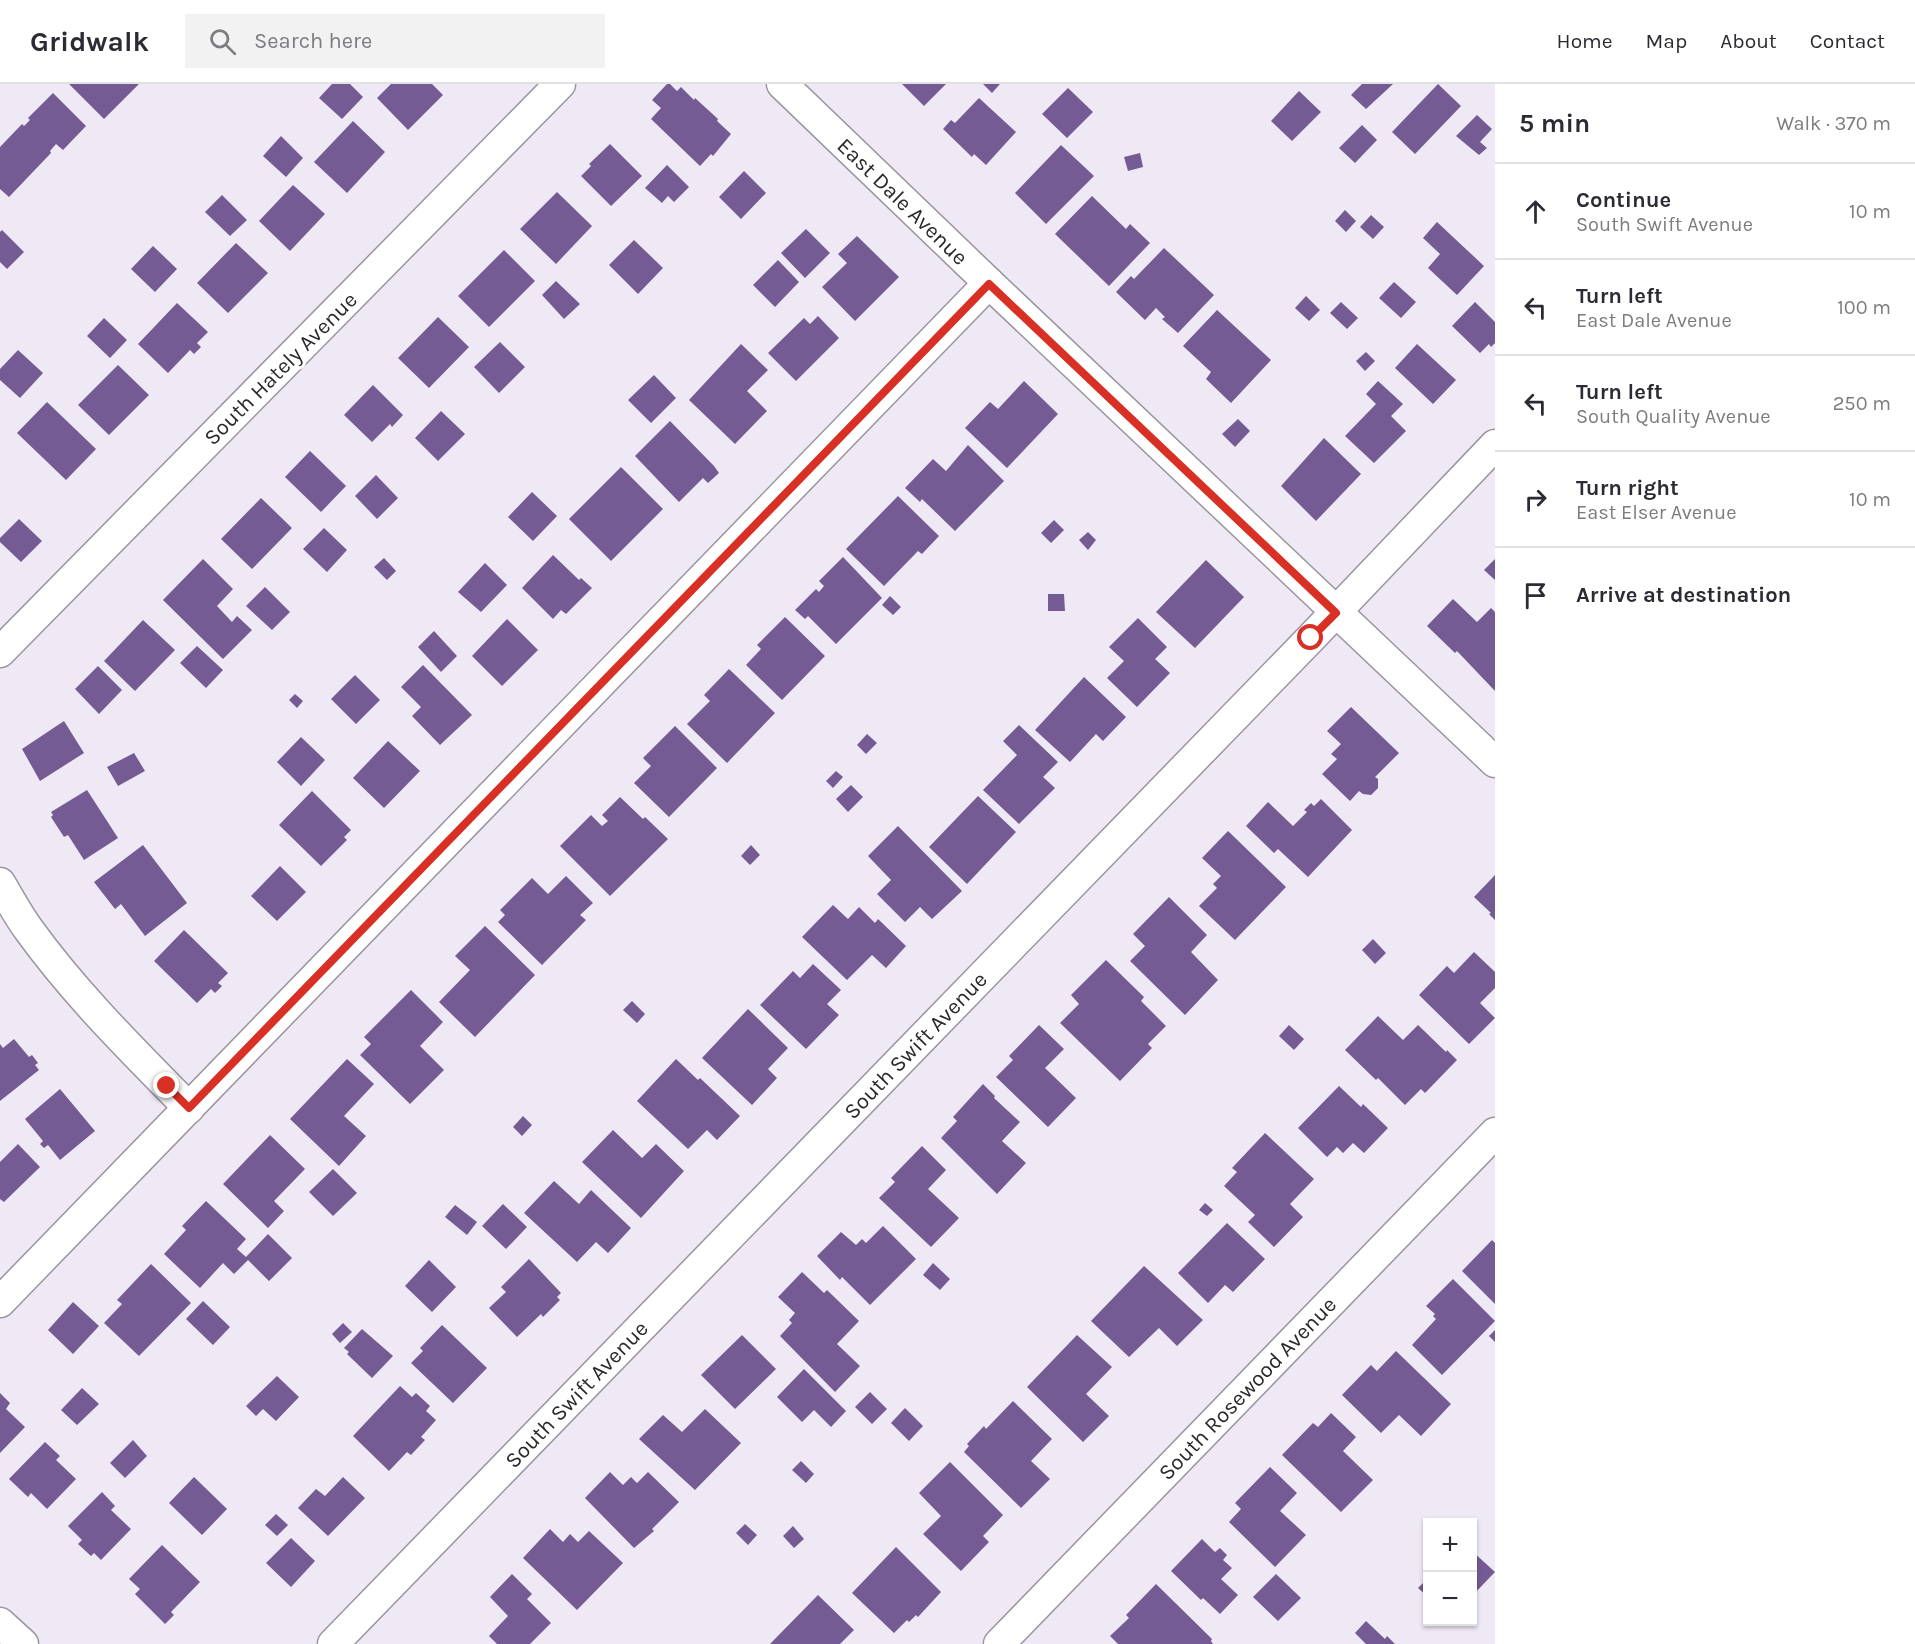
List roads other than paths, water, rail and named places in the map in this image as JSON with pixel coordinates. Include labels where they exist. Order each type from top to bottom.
[{"type":"street","name":"South Hately Avenue","points":[[0,652],[560,84]]},
{"type":"street","name":"East Dale Avenue","points":[[782,84],[989,284],[1495,762]]},
{"type":"street","points":[[0,1302],[989,284]]},
{"type":"street","name":"South Swift Avenue","points":[[333,1644],[1336,613],[1495,445]]},
{"type":"street","points":[[0,883],[27,929],[68,980],[114,1033],[189,1108]]},
{"type":"street","name":"South Rosewood Avenue","points":[[999,1644],[1495,1133]]},
{"type":"street","points":[[0,1623],[23,1644]]}]
